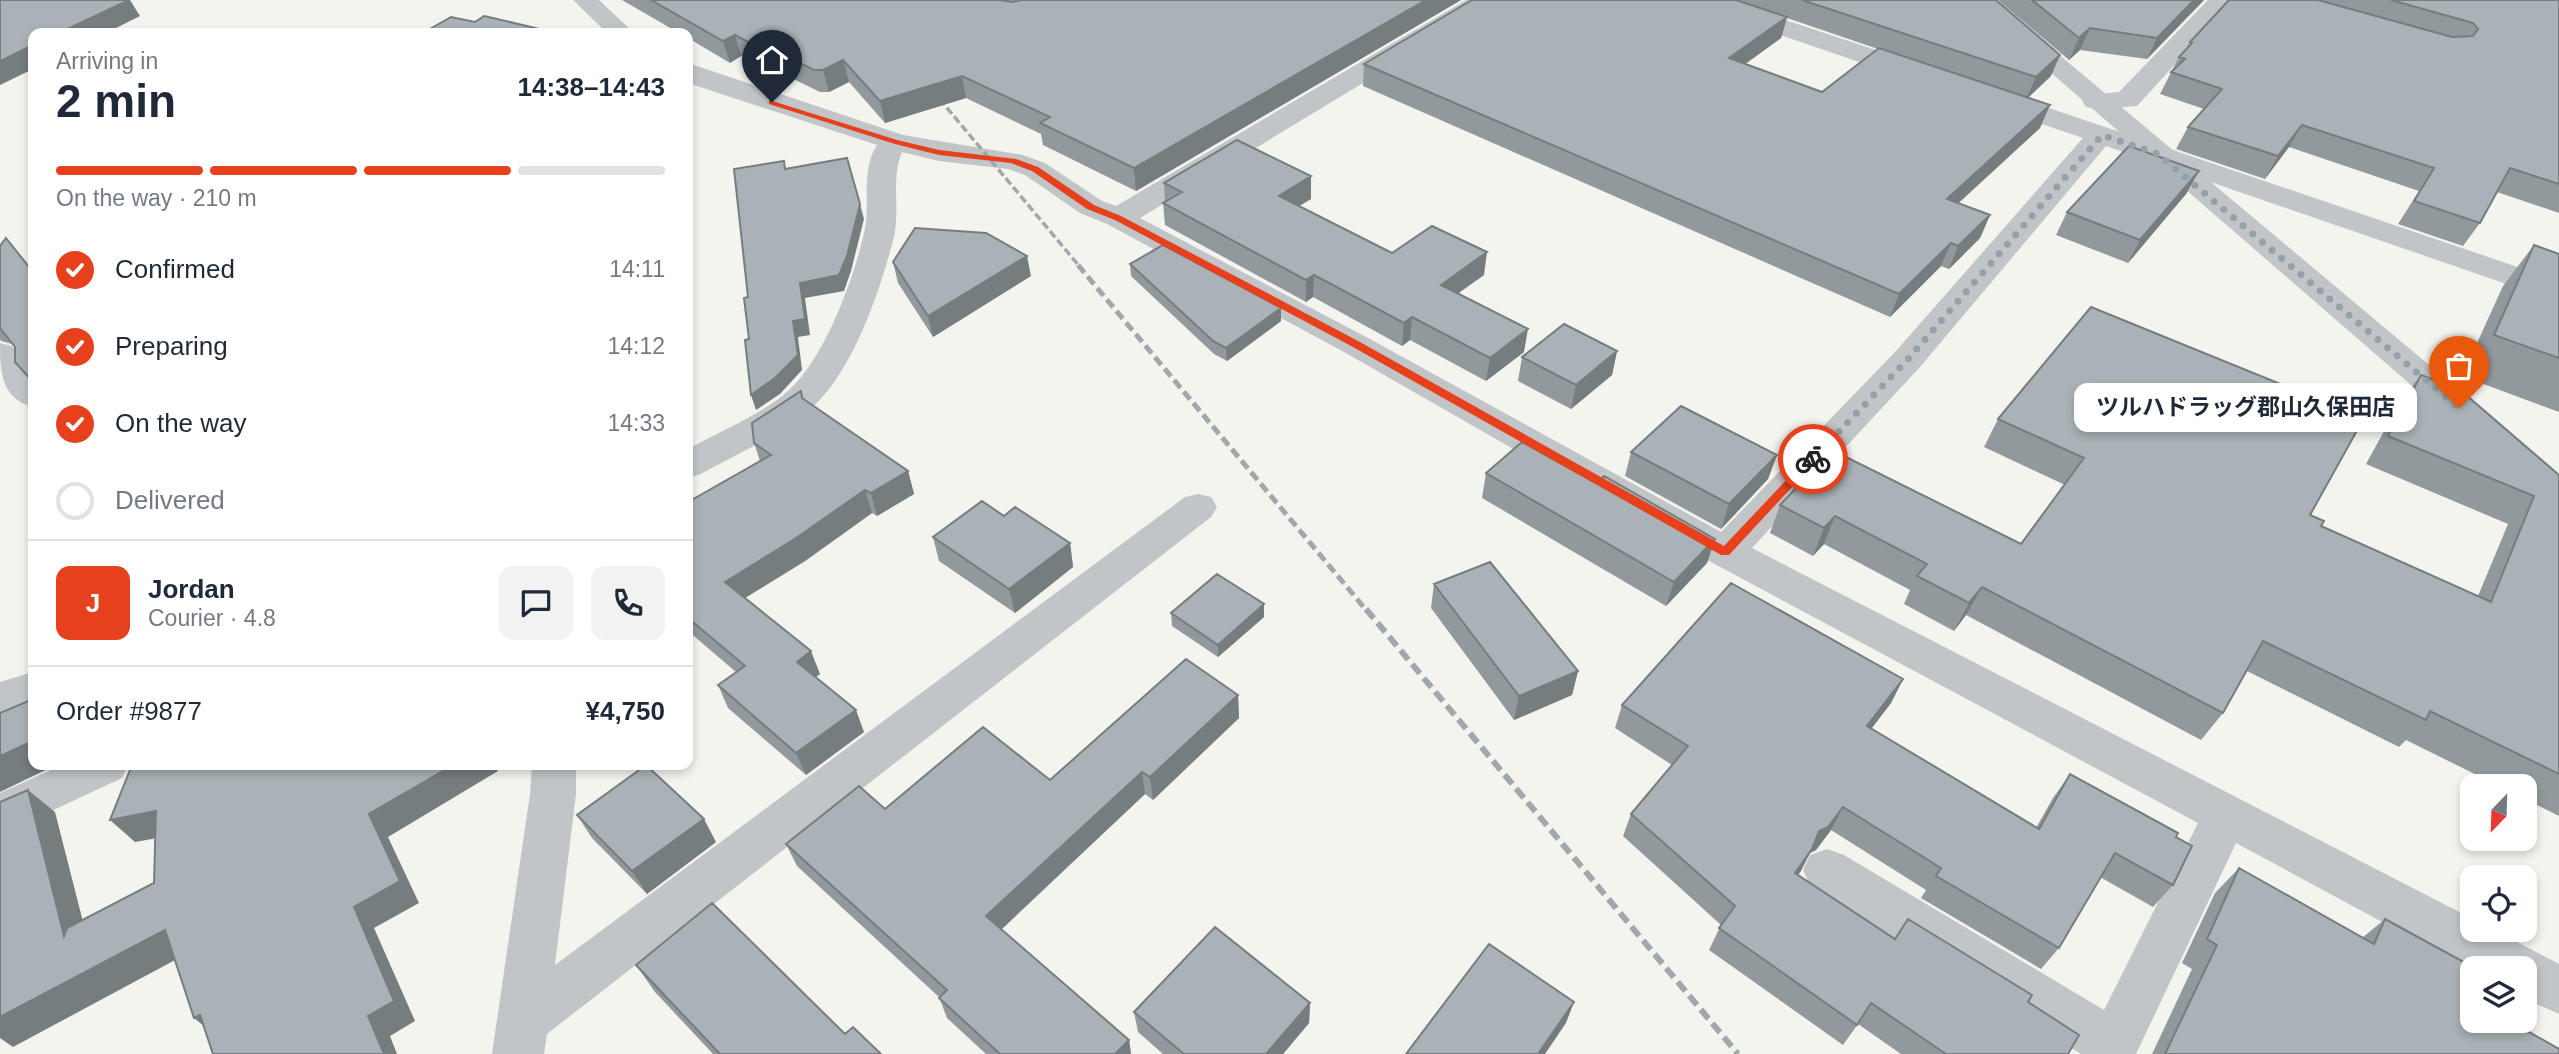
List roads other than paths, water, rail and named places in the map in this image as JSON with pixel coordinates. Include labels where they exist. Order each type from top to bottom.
[{"type":"street","points":[[584,0],[615,28]]},
{"type":"street","points":[[1118,218],[1483,0]]},
{"type":"street","points":[[1701,0],[1946,83]]},
{"type":"street","points":[[1979,0],[2485,431]]},
{"type":"street","points":[[2096,101],[2127,100],[2222,0]]},
{"type":"street","points":[[693,74],[895,142],[1035,169],[1091,207],[1118,218],[1356,345],[1725,552],[2494,956]]},
{"type":"street","points":[[1972,92],[2559,292]]},
{"type":"street","points":[[1725,552],[1908,359],[2102,135]]},
{"type":"street","points":[[693,462],[796,403],[823,370],[856,309],[883,214],[884,158],[895,142]]},
{"type":"street","points":[[520,1038],[1198,507]]},
{"type":"street","points":[[0,699],[28,691]]},
{"type":"street","points":[[0,815],[95,770]]},
{"type":"street","points":[[520,1038],[553,794],[554,770]]},
{"type":"street","points":[[1827,870],[2112,1050],[2226,815]]},
{"type":"street","points":[[2537,978],[2559,990]]},
{"type":"railway","points":[[932,90],[1080,267]]},
{"type":"railway","points":[[1078,265],[1367,611]]},
{"type":"railway","points":[[1366,609],[1738,1054]]},
{"type":"place","name":"ツルハドラッグ郡山久保田店","points":[[2459,408]]}]
